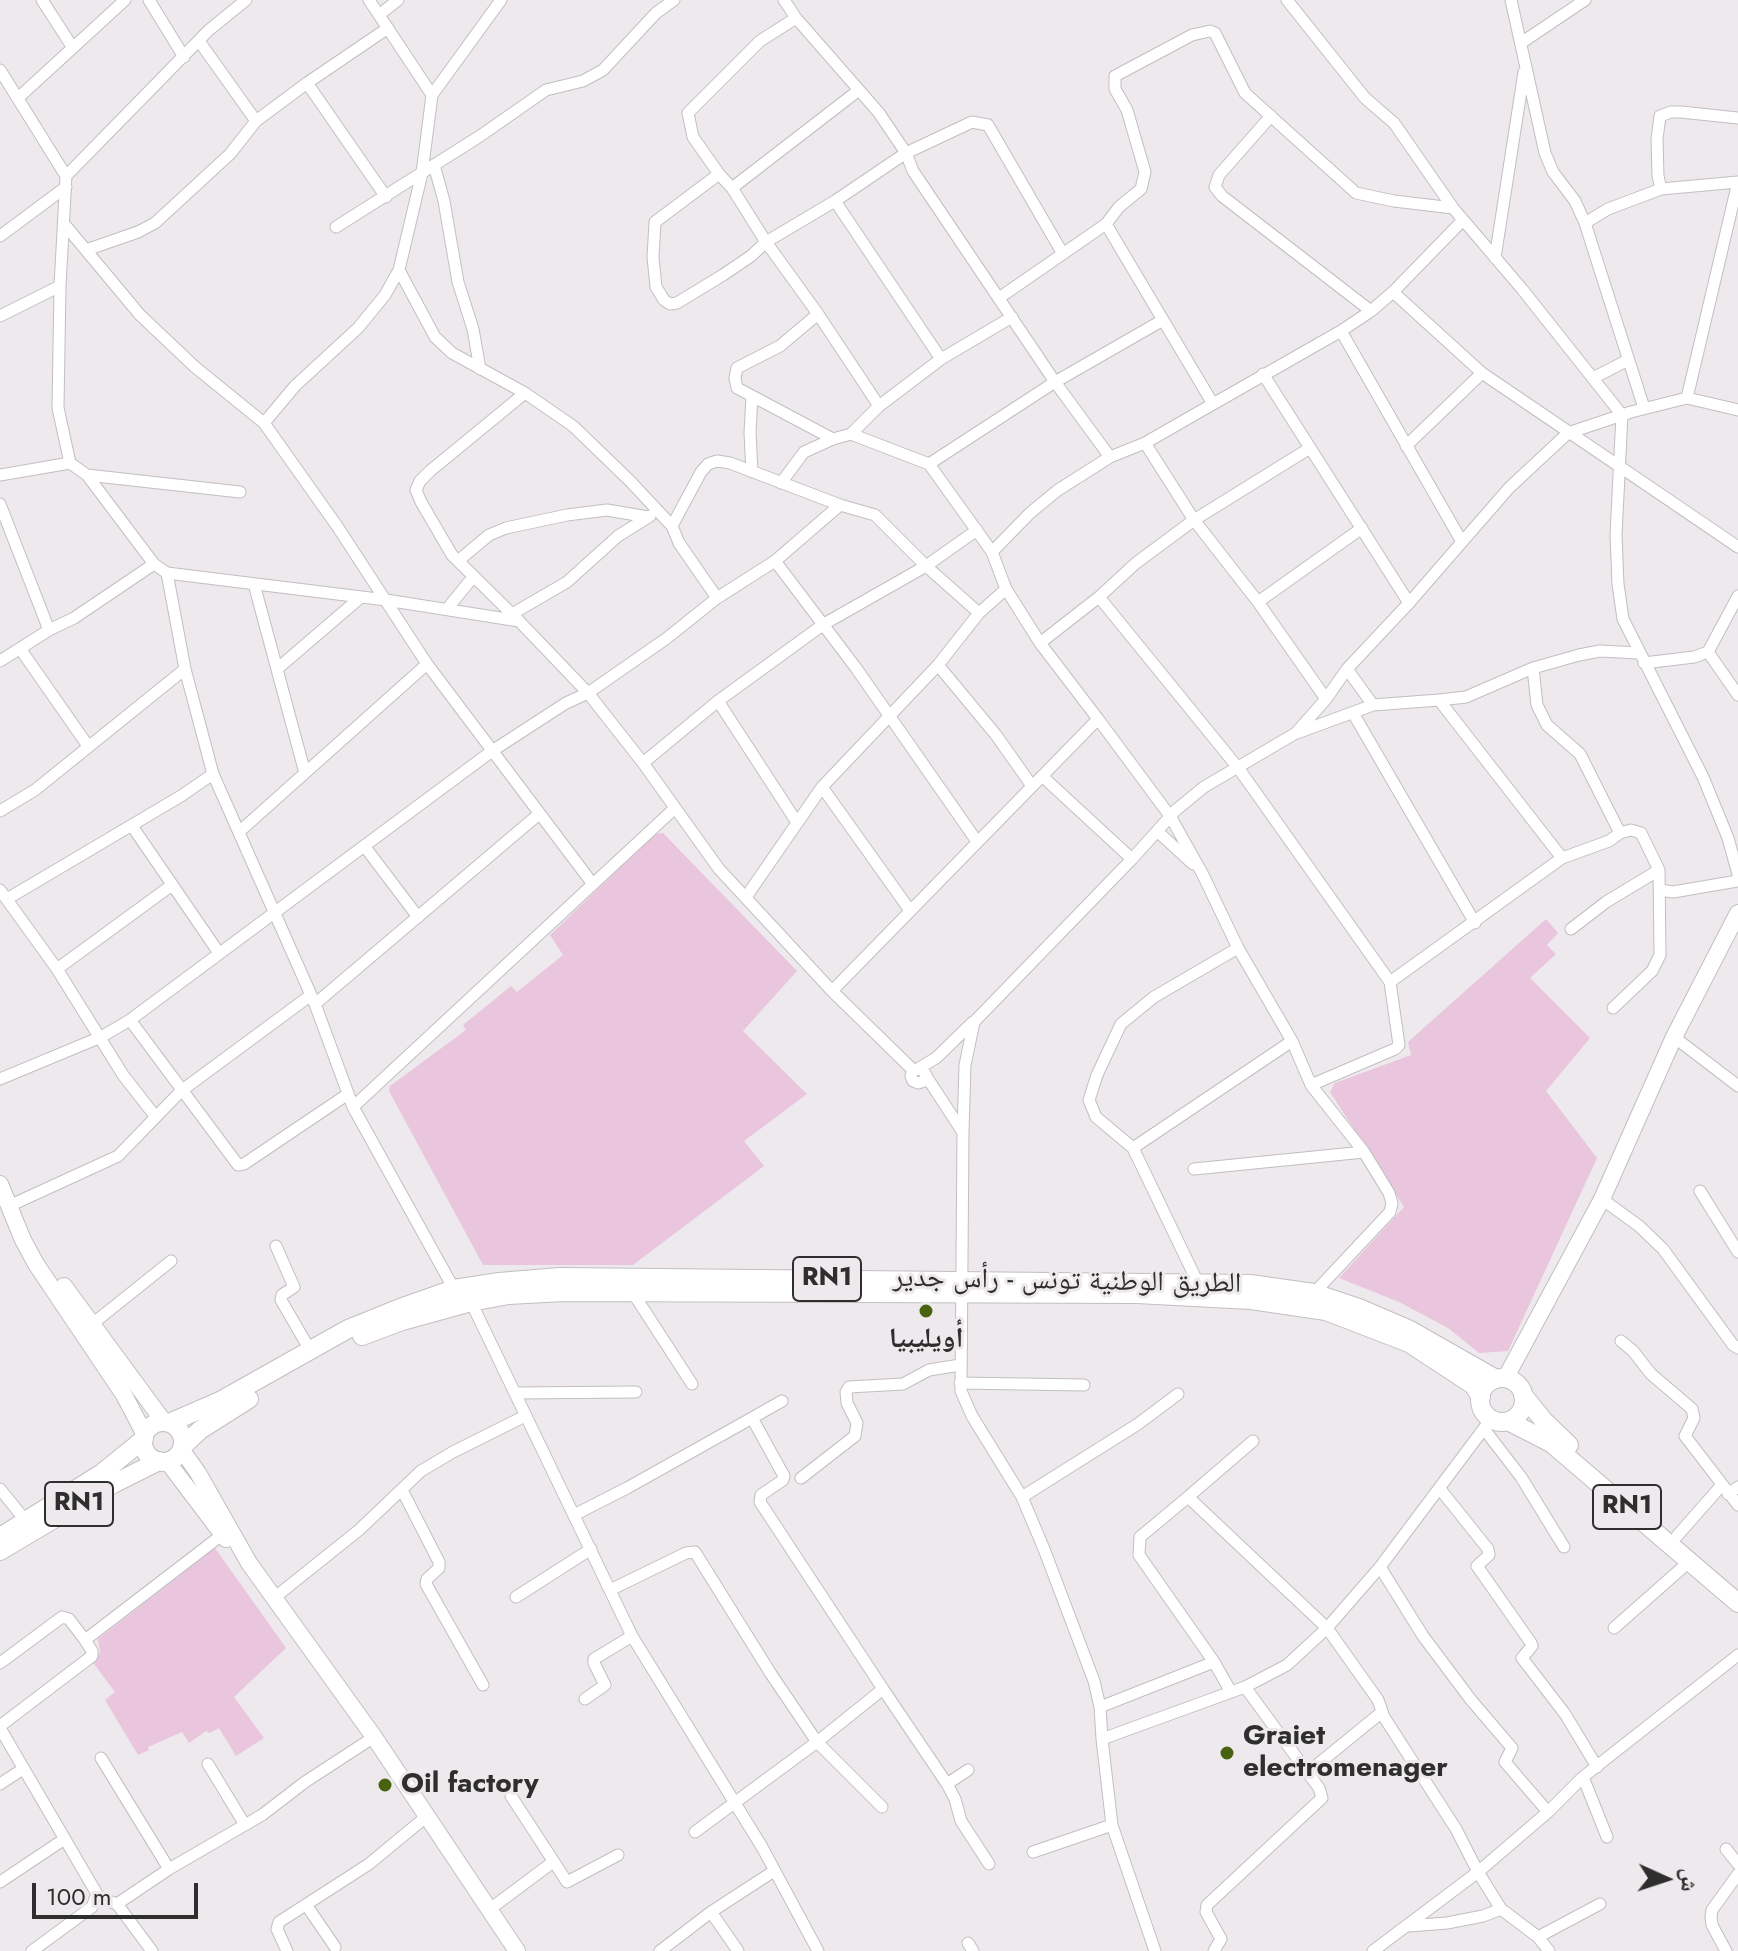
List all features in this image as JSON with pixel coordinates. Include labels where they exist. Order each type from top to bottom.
[{"type":"main road","name":"الطريق الوطنية تونس - رأس جدير","points":[[167,1422],[220,1401],[348,1329],[454,1289],[560,1277],[964,1287],[1251,1300],[1326,1311],[1409,1343],[1473,1385],[1481,1397]]},
{"type":"main road","name":"الطريق الوطنية تونس - رأس جدير","points":[[0,1551],[113,1484],[173,1454],[231,1410],[351,1341],[402,1321],[509,1295],[1250,1284],[1314,1293],[1359,1308],[1410,1330],[1501,1379]]},
{"type":"main road","name":"RN1","points":[[1501,1379],[1517,1384],[1544,1421],[1594,1468],[1738,1590]]},
{"type":"main road","points":[[1481,1397],[1486,1386],[1501,1379]]},
{"type":"main road","points":[[1494,1423],[1519,1414],[1523,1408],[1523,1395]]},
{"type":"main road","name":"RN1","points":[[1481,1397],[1483,1409],[1494,1423],[1551,1443],[1738,1603]]},
{"type":"main road","name":"RN1","points":[[0,1537],[102,1473],[144,1437],[154,1424],[167,1422]]},
{"type":"main road","points":[[144,1437],[145,1451],[173,1454],[181,1434],[167,1422]]},
{"type":"street","points":[[42,0],[73,48]]},
{"type":"street","points":[[18,98],[125,0]]},
{"type":"street","points":[[149,0],[184,57]]},
{"type":"street","points":[[0,236],[66,182],[199,41],[246,0]]},
{"type":"street","points":[[369,0],[432,95]]},
{"type":"street","points":[[379,15],[398,0]]},
{"type":"street","points":[[264,423],[295,386],[358,328],[385,295],[399,270],[422,173],[432,95],[501,0]]},
{"type":"street","points":[[336,227],[546,90],[583,81],[603,70],[656,13],[674,0]]},
{"type":"street","points":[[784,0],[879,113],[906,153],[913,171],[1055,382],[1110,457]]},
{"type":"street","points":[[1287,0],[1365,98],[1394,123],[1453,208],[1622,415],[1616,535],[1623,619],[1703,777],[1728,838],[1738,874]]},
{"type":"street","points":[[1511,0],[1545,153],[1553,172],[1575,201],[1585,223],[1644,408]]},
{"type":"street","points":[[1521,43],[1585,0]]},
{"type":"street","points":[[796,18],[760,41],[688,113],[693,137],[732,188],[879,406]]},
{"type":"street","points":[[86,250],[155,223],[230,154],[256,121],[388,28]]},
{"type":"street","points":[[999,298],[1106,224],[1119,207],[1141,189],[1145,172],[1127,110],[1115,89],[1115,76],[1192,35],[1212,31],[1245,93],[1356,193],[1453,208]]},
{"type":"street","points":[[199,41],[256,121]]},
{"type":"street","points":[[1495,258],[1526,63]]},
{"type":"street","points":[[0,70],[66,182],[58,408],[70,463],[87,475],[154,564],[167,573],[516,618],[567,582],[618,536],[652,514]]},
{"type":"street","points":[[307,83],[386,197]]},
{"type":"street","points":[[732,188],[859,90]]},
{"type":"street","points":[[1661,189],[1657,139],[1660,116],[1681,112],[1738,118]]},
{"type":"street","points":[[1271,116],[1219,175],[1215,187],[1222,196],[1371,311]]},
{"type":"street","points":[[719,174],[655,222],[653,257],[656,287],[670,304],[677,303],[751,256],[766,242],[835,201],[906,153],[972,122],[988,125],[1063,254]]},
{"type":"street","points":[[434,165],[480,369]]},
{"type":"street","points":[[1585,223],[1608,209],[1661,189],[1738,182],[1687,398]]},
{"type":"street","points":[[835,201],[941,359]]},
{"type":"street","points":[[992,552],[1030,513],[1058,490],[1110,457],[1145,443],[1371,311],[1463,220]]},
{"type":"street","points":[[1106,224],[1213,404]]},
{"type":"street","points":[[65,225],[140,315],[195,367],[264,423],[427,664],[592,883]]},
{"type":"street","points":[[399,270],[435,337],[452,353],[525,393],[573,426],[630,481],[652,514],[672,526],[679,543],[717,598]]},
{"type":"street","points":[[0,316],[60,286]]},
{"type":"street","points":[[1393,292],[1482,373],[1738,547]]},
{"type":"street","points":[[818,314],[780,346],[737,368],[735,378],[737,388],[833,439]]},
{"type":"street","points":[[781,483],[804,452],[851,434],[879,406],[941,359],[1012,317]]},
{"type":"street","points":[[929,464],[1055,382],[1163,320]]},
{"type":"street","points":[[1341,331],[1462,542]]},
{"type":"street","points":[[1593,378],[1628,360]]},
{"type":"street","points":[[1406,446],[1482,373]]},
{"type":"street","points":[[1263,374],[1409,603]]},
{"type":"street","points":[[525,393],[420,481],[416,490],[421,502],[458,561],[588,693],[719,869],[832,991],[921,1075],[963,1131]]},
{"type":"street","points":[[752,396],[752,472]]},
{"type":"street","points":[[1296,733],[1347,669],[1509,488],[1568,433],[1644,408],[1687,398],[1738,410]]},
{"type":"street","points":[[851,434],[929,464],[977,530],[992,552],[1006,589],[1040,643],[1170,816],[1238,948],[1292,1041],[1311,1085],[1364,1152],[1389,1193],[1392,1203],[1390,1212],[1314,1293]]},
{"type":"street","points":[[1145,443],[1194,520],[1258,602],[1326,699]]},
{"type":"street","points":[[1040,643],[1099,597],[1136,563],[1194,520],[1310,448]]},
{"type":"street","points":[[672,526],[708,464],[717,461],[730,463],[840,505],[875,515],[979,613]]},
{"type":"street","points":[[0,475],[70,463]]},
{"type":"street","points":[[87,475],[240,492]]},
{"type":"street","points":[[0,504],[49,630]]},
{"type":"street","points":[[0,1079],[101,1037],[130,1020],[492,751],[566,703],[588,693],[667,638],[717,598],[775,561],[840,505]]},
{"type":"street","points":[[458,561],[489,535],[506,528],[607,510],[652,514]]},
{"type":"street","points":[[1258,602],[1362,528]]},
{"type":"street","points":[[643,763],[718,701],[824,624],[926,566],[977,530]]},
{"type":"street","points":[[775,561],[824,624],[976,840]]},
{"type":"street","points":[[0,661],[74,618],[154,564]]},
{"type":"street","points":[[167,573],[185,669],[213,774],[313,1000],[353,1107],[454,1289]]},
{"type":"street","points":[[447,609],[473,577]]},
{"type":"street","points":[[254,584],[305,773]]},
{"type":"street","points":[[746,897],[822,787],[938,665],[979,613],[1006,589]]},
{"type":"street","points":[[921,1075],[1132,859],[1170,816],[1204,787],[1296,733],[1373,705],[1466,697],[1533,668],[1600,651],[1642,658],[1694,657],[1708,652],[1738,596]]},
{"type":"street","points":[[277,669],[361,597]]},
{"type":"street","points":[[1099,597],[1239,769],[1390,982],[1399,1045],[1311,1085]]},
{"type":"street","points":[[21,650],[88,746]]},
{"type":"street","points":[[1708,652],[1738,695]]},
{"type":"street","points":[[239,832],[427,664]]},
{"type":"street","points":[[938,665],[996,735],[1032,786]]},
{"type":"street","points":[[1533,668],[1537,705],[1542,715],[1559,737],[1580,754],[1620,833]]},
{"type":"street","points":[[0,811],[35,790],[185,669]]},
{"type":"street","points":[[1347,669],[1373,705]]},
{"type":"street","points":[[1439,700],[1504,788],[1562,858]]},
{"type":"street","points":[[718,701],[796,821]]},
{"type":"street","points":[[1353,713],[1475,923]]},
{"type":"street","points":[[832,991],[976,840],[1098,719]]},
{"type":"street","points":[[155,1116],[123,1075],[57,969],[4,895],[132,826],[213,774]]},
{"type":"street","points":[[1042,776],[1132,859]]},
{"type":"street","points":[[822,787],[909,909]]},
{"type":"street","points":[[353,1107],[675,808]]},
{"type":"street","points":[[6,1196],[118,1156],[181,1091],[313,1000],[418,917],[539,814]]},
{"type":"street","points":[[132,826],[219,953]]},
{"type":"street","points":[[1390,982],[1562,858],[1631,830],[1641,833],[1659,870],[1661,937],[1657,965],[1613,1008]]},
{"type":"street","points":[[1157,831],[1202,873]]},
{"type":"street","points":[[365,847],[418,917]]},
{"type":"street","points":[[1571,929],[1606,902],[1659,870]]},
{"type":"street","points":[[1660,890],[1673,892],[1738,881]]},
{"type":"street","points":[[57,969],[172,885]]},
{"type":"street","points":[[1501,1379],[1602,1199],[1674,1037],[1738,913]]},
{"type":"street","points":[[1198,1283],[1133,1148],[1096,1117],[1089,1100],[1121,1024],[1154,997],[1238,948]]},
{"type":"street","points":[[130,1020],[234,1163],[240,1165],[348,1094]]},
{"type":"street","points":[[974,1022],[965,1065],[964,1287],[960,1383],[967,1408],[1022,1497],[1081,1643],[1100,1707],[1112,1825],[1155,1951]]},
{"type":"street","points":[[1674,1037],[1738,1086]]},
{"type":"street","points":[[1133,1148],[1292,1041]]},
{"type":"street","points":[[1194,1169],[1364,1152]]},
{"type":"street","points":[[1700,1191],[1738,1252]]},
{"type":"street","points":[[6,1196],[91,1325],[167,1422]]},
{"type":"street","points":[[6,1196],[36,1264],[124,1395],[144,1437]]},
{"type":"street","points":[[1602,1199],[1639,1226],[1663,1249],[1738,1348]]},
{"type":"street","points":[[276,1246],[294,1287],[280,1298],[310,1350]]},
{"type":"street","points":[[91,1325],[171,1261]]},
{"type":"street","points":[[633,1293],[692,1384]]},
{"type":"street","points":[[471,1302],[632,1636],[734,1802],[818,1951]]},
{"type":"street","points":[[1621,1341],[1651,1374],[1692,1409],[1694,1418],[1685,1436],[1729,1489],[1738,1505]]},
{"type":"street","points":[[801,1478],[855,1436],[857,1423],[847,1403],[849,1387],[903,1384],[929,1370],[960,1365]]},
{"type":"street","points":[[960,1383],[1084,1385]]},
{"type":"street","points":[[515,1393],[636,1392]]},
{"type":"street","points":[[1022,1497],[1138,1424],[1178,1394]]},
{"type":"street","points":[[574,1515],[782,1401]]},
{"type":"street","points":[[274,1598],[359,1530],[421,1471],[525,1416]]},
{"type":"street","points":[[752,1418],[784,1476],[783,1480],[761,1495],[760,1502],[947,1784],[961,1821],[989,1864]]},
{"type":"street","points":[[1102,1739],[1245,1687],[1287,1665],[1327,1628],[1380,1567],[1494,1423],[1521,1477],[1564,1547]]},
{"type":"street","points":[[1231,1692],[1214,1662],[1139,1555],[1140,1537],[1253,1441]]},
{"type":"street","points":[[173,1454],[198,1473],[226,1532],[374,1737],[517,1951]]},
{"type":"street","points":[[0,1489],[26,1521]]},
{"type":"street","points":[[1440,1489],[1488,1549],[1489,1555],[1477,1566],[1531,1643],[1532,1646],[1522,1658],[1565,1714],[1597,1767]]},
{"type":"street","points":[[1677,1536],[1729,1489]]},
{"type":"street","points":[[402,1490],[439,1562],[439,1568],[426,1584],[483,1685]]},
{"type":"street","points":[[1188,1497],[1327,1628],[1378,1700],[1382,1712],[1456,1829],[1501,1909],[1538,1937],[1549,1951]]},
{"type":"street","points":[[85,1640],[226,1532]]},
{"type":"street","points":[[516,1597],[591,1549]]},
{"type":"street","points":[[610,1590],[686,1553],[695,1552],[817,1742],[882,1807]]},
{"type":"street","points":[[1614,1628],[1690,1561]]},
{"type":"street","points":[[1380,1567],[1423,1636],[1512,1748],[1505,1762],[1548,1812]]},
{"type":"street","points":[[0,1663],[62,1617],[69,1619],[92,1651],[92,1656],[0,1727],[63,1840],[94,1884],[97,1897],[92,1907],[32,1951]]},
{"type":"street","points":[[585,1699],[605,1685],[594,1659],[632,1636]]},
{"type":"street","points":[[1373,1951],[1478,1872],[1548,1812],[1583,1777],[1738,1655]]},
{"type":"street","points":[[1100,1707],[1214,1662]]},
{"type":"street","points":[[1214,1951],[1220,1936],[1206,1912],[1207,1905],[1322,1798],[1319,1788],[1245,1687]]},
{"type":"street","points":[[695,1832],[883,1689]]},
{"type":"street","points":[[1307,1773],[1382,1712]]},
{"type":"street","points":[[117,1904],[169,1869],[245,1825],[374,1737]]},
{"type":"street","points":[[101,1758],[169,1869]]},
{"type":"street","points":[[208,1764],[245,1825]]},
{"type":"street","points":[[0,1784],[23,1769]]},
{"type":"street","points":[[947,1784],[968,1770]]},
{"type":"street","points":[[1583,1777],[1607,1837]]},
{"type":"street","points":[[511,1796],[563,1878],[571,1882],[618,1855]]},
{"type":"street","points":[[287,1951],[277,1926],[369,1864],[427,1816]]},
{"type":"street","points":[[1033,1852],[1112,1825]]},
{"type":"street","points":[[0,1882],[63,1840]]},
{"type":"street","points":[[1726,1849],[1738,1864]]},
{"type":"street","points":[[490,1909],[553,1862]]},
{"type":"street","points":[[660,1951],[711,1912],[774,1871]]},
{"type":"street","points":[[1726,1951],[1711,1917],[1715,1905],[1738,1874]]},
{"type":"street","points":[[97,1897],[117,1904],[150,1950]]},
{"type":"street","points":[[1538,1937],[1600,1904]]},
{"type":"street","points":[[307,1906],[335,1947]]},
{"type":"street","points":[[1408,1926],[1459,1921],[1501,1909]]},
{"type":"street","points":[[711,1912],[738,1951]]},
{"type":"shaded area","points":[[663,833],[797,971],[743,1031],[807,1094],[744,1141],[764,1166],[633,1265],[483,1265],[389,1091],[390,1086],[466,1030],[463,1025],[511,986],[517,992],[563,955],[550,935],[655,834]]},
{"type":"shaded area","points":[[1546,919],[1558,933],[1547,945],[1556,954],[1530,978],[1590,1038],[1546,1091],[1597,1158],[1508,1351],[1479,1353],[1448,1328],[1399,1302],[1339,1278],[1404,1207],[1330,1092],[1335,1083],[1411,1055],[1408,1042]]},
{"type":"shaded area","points":[[215,1548],[286,1648],[234,1697],[264,1738],[236,1756],[219,1728],[210,1733],[206,1731],[189,1743],[182,1732],[148,1747],[149,1750],[138,1755],[105,1700],[115,1692],[91,1660],[100,1653],[98,1639]]},
{"type":"place","name":"أويليبيا","points":[[926,1311]]},
{"type":"place","name":"Graiet electromenager","points":[[1227,1753]]},
{"type":"place","name":"Oil factory","points":[[385,1785]]}]
